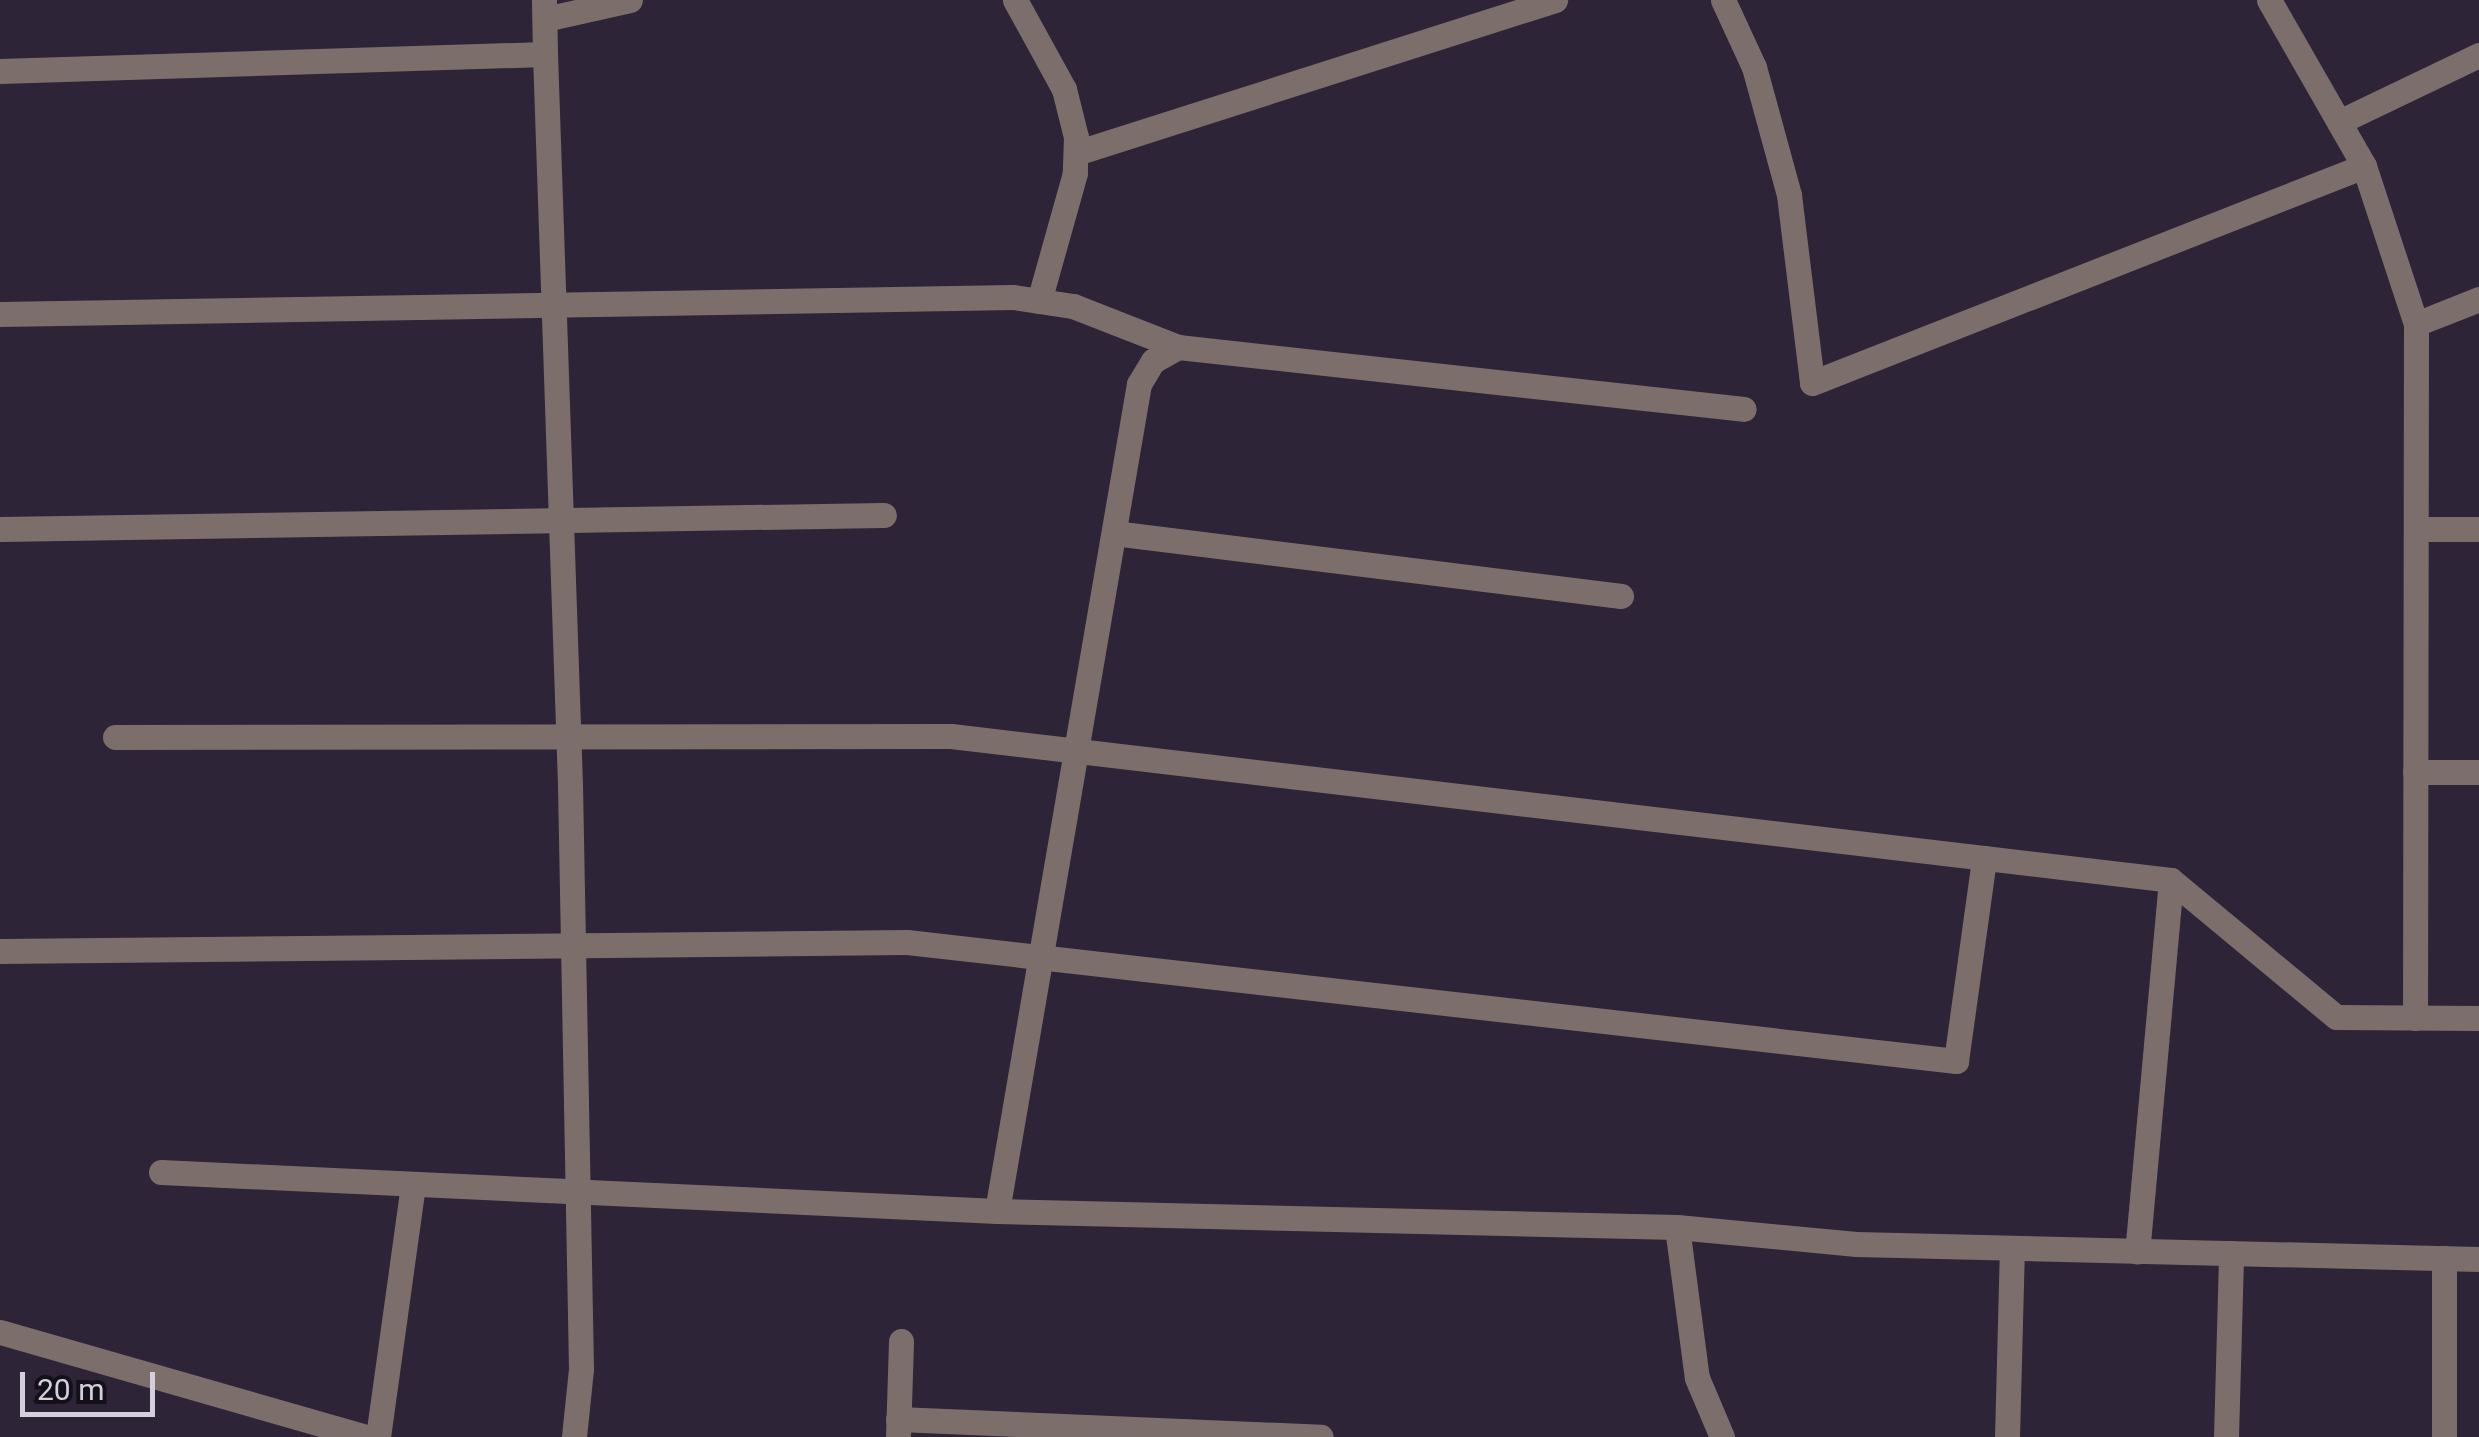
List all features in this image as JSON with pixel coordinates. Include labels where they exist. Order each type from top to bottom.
[{"type":"street","points":[[574,1437],[580,1369],[574,948],[544,10],[630,0]]},
{"type":"street","points":[[1015,0],[1064,88],[1076,154],[1039,301]]},
{"type":"street","points":[[1076,154],[1554,0]]},
{"type":"street","points":[[1724,0],[1754,67],[1789,195],[1812,383],[2364,166]]},
{"type":"street","points":[[2269,0],[2364,166],[2416,324],[2415,1018]]},
{"type":"street","points":[[0,71],[546,54]]},
{"type":"street","points":[[2339,122],[2479,55]]},
{"type":"street","points":[[2416,324],[2479,299]]},
{"type":"street","points":[[0,314],[554,302],[1039,301],[1073,306],[1178,347],[1744,409]]},
{"type":"street","points":[[997,1211],[1140,384],[1153,361],[1178,347]]},
{"type":"street","points":[[0,528],[562,515],[884,515]]},
{"type":"street","points":[[2416,529],[2479,529]]},
{"type":"street","points":[[1114,533],[1621,596]]},
{"type":"street","points":[[114,737],[950,736],[2171,880],[2336,1017],[2479,1018]]},
{"type":"street","points":[[2415,772],[2479,772]]},
{"type":"street","points":[[0,951],[907,942],[1040,962],[1956,1062],[1984,858]]},
{"type":"street","points":[[2137,1251],[2171,880]]},
{"type":"street","points":[[161,1172],[578,1195],[997,1211],[1677,1227],[1856,1244],[2479,1259]]},
{"type":"street","points":[[378,1437],[413,1186]]},
{"type":"street","points":[[1677,1227],[1697,1378],[1722,1437]]},
{"type":"street","points":[[2006,1437],[2012,1248]]},
{"type":"street","points":[[2226,1437],[2231,1253]]},
{"type":"street","points":[[2444,1258],[2444,1437]]},
{"type":"street","points":[[0,1332],[366,1437]]},
{"type":"street","points":[[901,1341],[898,1428],[1321,1437]]}]
